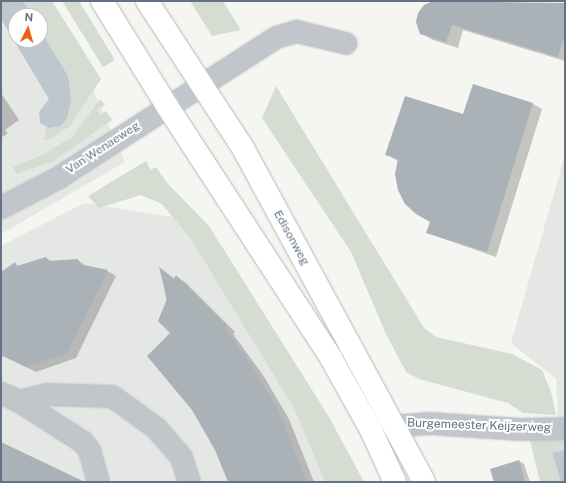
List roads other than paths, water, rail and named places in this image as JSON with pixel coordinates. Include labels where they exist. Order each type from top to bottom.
[{"type":"main road","points":[[102,1],[167,106],[331,358],[370,428],[395,482]]},
{"type":"main road","name":"Edisonweg","points":[[147,1],[244,150],[424,482]]},
{"type":"street","name":"Van Wenaeweg","points":[[1,208],[57,178],[276,37],[296,31],[346,43]]},
{"type":"street","points":[[10,397],[47,394],[112,396],[156,428],[181,457],[189,482]]},
{"type":"street","points":[[10,397],[83,442],[89,450],[98,482]]},
{"type":"street","name":"Burgemeester Keijzerweg","points":[[370,428],[429,423],[520,429],[565,428]]}]
